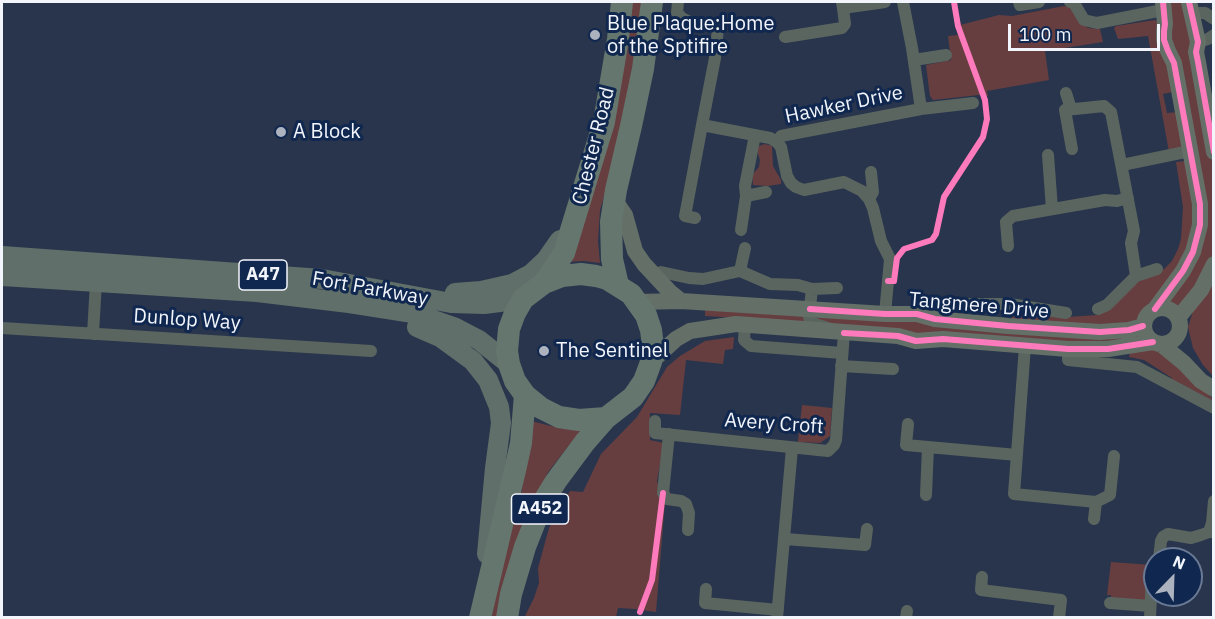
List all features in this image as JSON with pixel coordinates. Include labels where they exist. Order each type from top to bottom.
[{"type":"highway","name":"Chester Road","points":[[544,284],[564,253],[604,122],[622,2]]},
{"type":"highway","name":"Chester Road","points":[[618,285],[612,259],[611,222],[641,78],[652,2]]},
{"type":"highway","points":[[581,274],[607,279],[631,294],[646,315],[653,346],[651,362],[644,381],[633,397],[606,418],[579,420],[559,417],[541,408],[525,395],[515,381],[507,351],[509,329],[523,299],[544,284],[562,276],[581,274]]},
{"type":"highway","name":"A452","points":[[481,613],[516,466],[525,395]]},
{"type":"highway","name":"A452","points":[[507,618],[511,594],[525,547],[542,504],[585,442],[606,418]]},
{"type":"main road","points":[[322,279],[452,294],[481,291],[512,284],[531,273],[546,260],[578,210]]},
{"type":"main road","name":"Fort Parkway","points":[[2,256],[322,279],[451,303],[484,304],[523,299]]},
{"type":"main road","name":"Fort Parkway","points":[[2,276],[257,292],[349,303],[413,314],[456,328],[479,340],[509,364]]},
{"type":"main road","points":[[349,303],[400,319],[440,337],[473,361],[488,380],[499,407],[501,423],[481,613]]},
{"type":"street","points":[[678,2],[677,13],[681,18],[694,24],[718,28],[715,58],[685,216],[695,218]]},
{"type":"street","points":[[785,37],[842,28],[845,24],[842,5],[885,2]]},
{"type":"street","name":"Hawker Drive","points":[[903,2],[921,109]]},
{"type":"street","points":[[1019,2],[1020,5],[1039,2]]},
{"type":"street","points":[[1070,2],[1074,3],[1084,20],[1097,23],[1163,6],[1164,40],[1174,63],[1200,204],[1200,225],[1196,243],[1183,271],[1155,309],[1146,316],[1143,326],[1147,338],[1163,342],[1214,388]]},
{"type":"street","points":[[1190,7],[1214,19]]},
{"type":"street","points":[[1190,7],[1206,38],[1196,52],[1214,152]]},
{"type":"street","name":"Hawker Drive","points":[[914,60],[946,55]]},
{"type":"street","points":[[1066,93],[1071,109]]},
{"type":"street","name":"Hawker Drive","points":[[777,142],[781,136],[921,109],[973,103]]},
{"type":"street","points":[[1072,149],[1065,110],[1104,106],[1111,112],[1134,231],[1131,243],[1136,276]]},
{"type":"street","name":"Hawker Drive","points":[[702,125],[770,138],[777,142],[781,147],[790,183],[804,190],[844,182],[862,191],[869,199]]},
{"type":"street","points":[[741,230],[746,196],[745,186],[757,136]]},
{"type":"street","points":[[1122,165],[1190,151]]},
{"type":"street","points":[[1048,155],[1052,209]]},
{"type":"street","points":[[871,172],[873,192],[869,199],[881,241],[890,259],[885,315]]},
{"type":"street","points":[[746,196],[766,192]]},
{"type":"street","points":[[1008,246],[1006,222],[1012,216],[1128,198]]},
{"type":"street","points":[[614,199],[625,215],[630,236],[640,257],[657,278],[681,301]]},
{"type":"street","points":[[740,271],[745,248]]},
{"type":"street","points":[[1178,318],[1201,290],[1214,264]]},
{"type":"street","points":[[1098,309],[1107,305],[1136,276],[1157,269]]},
{"type":"street","points":[[661,272],[703,279],[740,271],[770,284],[798,285],[812,289],[837,288]]},
{"type":"street","points":[[93,334],[96,282]]},
{"type":"street","points":[[812,289],[810,321],[844,333]]},
{"type":"street","name":"Tangmere Drive","points":[[637,302],[681,301],[885,315],[917,314],[935,319],[1100,332],[1129,330],[1143,326]]},
{"type":"street","points":[[958,304],[1010,304],[1066,313]]},
{"type":"street","points":[[1008,326],[1010,304]]},
{"type":"street","points":[[1155,309],[1168,309],[1178,318],[1180,329],[1163,342]]},
{"type":"street","points":[[745,324],[744,340],[751,346],[892,369]]},
{"type":"street","name":"Tangmere Drive","points":[[651,362],[676,339],[690,331],[713,326],[745,324],[898,336],[916,341],[943,339],[1068,349],[1108,349],[1163,342]]},
{"type":"street","name":"Dunlop Way","points":[[2,328],[371,351]]},
{"type":"street","name":"Avery Croft","points":[[669,434],[828,451],[834,445],[844,333]]},
{"type":"street","points":[[1025,346],[1014,494],[1096,502],[1110,495],[1113,456]]},
{"type":"street","points":[[1068,349],[1068,360],[1137,367],[1214,408]]},
{"type":"street","points":[[655,421],[655,433],[669,434],[663,493],[667,500],[681,501],[686,504],[689,515],[688,530]]},
{"type":"street","points":[[908,424],[906,445],[1017,455]]},
{"type":"street","points":[[926,495],[928,447]]},
{"type":"street","points":[[706,589],[705,603],[778,614],[792,448]]},
{"type":"street","points":[[1160,547],[1163,537],[1168,534],[1191,538],[1211,532],[1214,501]]},
{"type":"street","points":[[1094,519],[1096,502]]},
{"type":"street","points":[[785,538],[865,545],[867,529]]},
{"type":"street","points":[[982,577],[981,590],[1061,600],[1059,618]]},
{"type":"street","points":[[1110,603],[1150,612]]},
{"type":"shaded area","points":[[628,2],[645,2],[626,121],[600,210],[598,241],[600,263],[564,262]]},
{"type":"shaded area","points":[[1170,2],[1184,2],[1213,167],[1213,251],[1210,263],[1180,309],[1165,301],[1203,233],[1170,35]]},
{"type":"shaded area","points":[[1064,6],[1072,8],[1088,28],[1100,29],[1103,42],[1045,51],[1049,80],[987,91],[988,96],[933,100],[930,96],[926,65],[951,60],[948,36],[958,35],[956,26],[999,15],[1012,16]]},
{"type":"shaded area","points":[[1155,20],[1160,23],[1173,92],[1163,94],[1167,113],[1178,112],[1183,148],[1169,152],[1148,36],[1118,39],[1114,28]]},
{"type":"shaded area","points":[[765,144],[772,146],[773,166],[781,184],[753,185],[752,175],[759,167],[760,160],[757,151],[759,146]]},
{"type":"shaded area","points":[[1185,161],[1195,211],[1186,257],[1156,299],[1139,318],[1130,324],[1110,329],[1012,321],[1012,313],[1067,317],[1097,315],[1112,306],[1134,283],[1163,270],[1172,261],[1181,239],[1183,207],[1176,162]]},
{"type":"shaded area","points":[[1213,279],[1213,376],[1193,348],[1188,327],[1194,308]]},
{"type":"shaded area","points":[[705,305],[805,312],[809,322],[705,316]]},
{"type":"shaded area","points":[[819,316],[1137,331],[1141,341],[1093,345],[919,338],[819,322],[817,318]]},
{"type":"shaded area","points":[[734,337],[733,349],[725,350],[723,364],[686,360],[680,415],[650,413],[650,440],[664,443],[657,481],[661,497],[665,502],[656,612],[618,608],[616,617],[524,618],[539,583],[538,568],[549,528],[570,491],[583,492],[601,454],[637,417],[667,367],[705,341]]},
{"type":"shaded area","points":[[1153,349],[1163,353],[1210,393],[1209,396],[1213,398],[1213,401],[1186,387],[1170,382],[1172,378],[1144,360],[1129,357],[1130,350]]},
{"type":"shaded area","points":[[802,405],[832,408],[830,436],[820,443],[798,442]]},
{"type":"shaded area","points":[[531,421],[559,428],[581,430],[548,472],[532,505],[502,617],[491,618],[521,496]]},
{"type":"shaded area","points":[[1111,562],[1143,564],[1143,601],[1111,598],[1111,595],[1107,595]]},
{"type":"cycle path","points":[[888,281],[894,281],[897,258],[904,249],[932,240],[936,234],[944,197],[983,137],[987,119],[985,100],[958,26],[954,2]]},
{"type":"cycle path","points":[[1155,309],[1183,271],[1193,252],[1200,225],[1200,204],[1174,63],[1164,40],[1163,2]]},
{"type":"cycle path","points":[[1189,2],[1198,42],[1196,52],[1214,152]]},
{"type":"cycle path","points":[[810,309],[917,314],[935,319],[1100,332],[1129,330],[1143,326]]},
{"type":"cycle path","points":[[844,333],[898,336],[916,341],[943,339],[1068,349],[1108,349],[1153,342]]},
{"type":"cycle path","points":[[640,612],[652,580],[663,493]]},
{"type":"place","name":"Blue Plaque:Home of the Sptifire","points":[[595,35]]},
{"type":"place","name":"A Block","points":[[281,132]]},
{"type":"place","name":"The Sentinel","points":[[544,351]]}]
